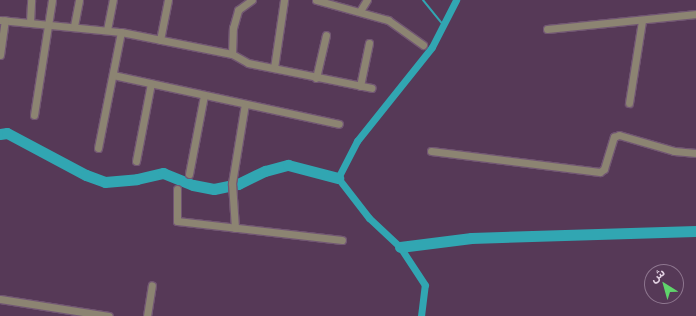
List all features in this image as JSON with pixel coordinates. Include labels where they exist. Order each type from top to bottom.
[{"type":"street","points":[[30,22],[31,0]]},
{"type":"street","points":[[34,116],[47,23],[52,0]]},
{"type":"street","points":[[74,26],[79,0]]},
{"type":"street","points":[[107,30],[113,0]]},
{"type":"street","points":[[160,40],[168,0]]},
{"type":"street","points":[[232,54],[232,28],[238,10],[252,0]]},
{"type":"street","points":[[274,68],[284,0]]},
{"type":"street","points":[[316,0],[388,20],[423,45]]},
{"type":"street","points":[[360,11],[367,0]]},
{"type":"street","points":[[547,29],[642,21],[696,14]]},
{"type":"street","points":[[0,55],[2,20],[47,23],[121,32],[232,54],[248,63],[316,78],[372,88]]},
{"type":"street","points":[[629,103],[642,21]]},
{"type":"street","points":[[98,148],[121,32]]},
{"type":"street","points":[[316,78],[326,35]]},
{"type":"street","points":[[360,86],[369,43]]},
{"type":"street","points":[[113,75],[338,124]]},
{"type":"street","points":[[136,161],[151,84]]},
{"type":"street","points":[[189,174],[204,95]]},
{"type":"street","points":[[235,228],[232,183],[245,104]]},
{"type":"street","points":[[431,151],[600,172],[604,169],[614,137],[619,135],[674,151],[696,153]]},
{"type":"street","points":[[177,189],[177,222],[342,240]]},
{"type":"street","points":[[147,316],[152,284]]},
{"type":"street","points":[[0,299],[109,316]]},
{"type":"waterway","points":[[423,0],[443,25]]},
{"type":"waterway","points":[[421,316],[425,285],[400,247],[369,218],[338,178],[357,141],[432,47],[456,0]]},
{"type":"waterway","points":[[0,134],[7,133],[86,175],[105,182],[137,179],[163,173],[193,185],[214,189],[238,184],[265,171],[288,165],[338,178]]},
{"type":"waterway","points":[[400,247],[471,238],[696,231]]}]
